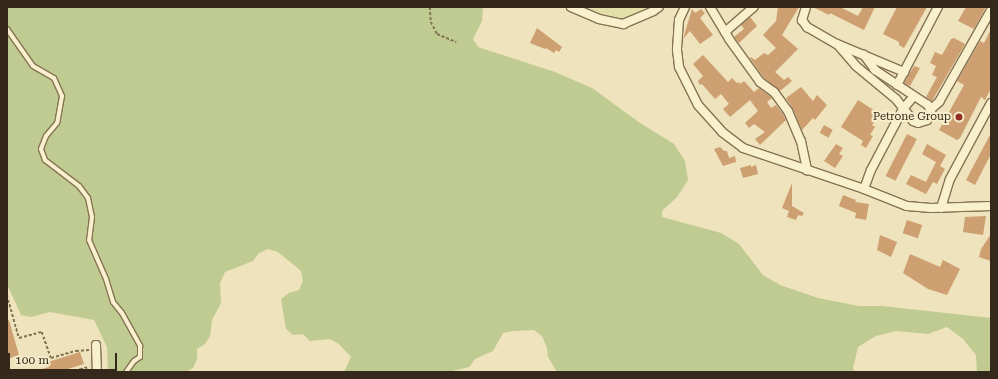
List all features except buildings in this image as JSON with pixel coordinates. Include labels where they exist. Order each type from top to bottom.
[{"type":"street","points":[[571,7],[599,18],[623,24],[653,12],[659,7]]},
{"type":"street","points":[[684,7],[679,20],[677,50],[679,67],[698,105],[722,132],[743,148],[864,189],[907,206],[941,208],[991,206]]},
{"type":"street","points":[[710,7],[725,32],[760,82],[774,92],[788,111],[801,141],[807,170]]},
{"type":"street","points":[[725,32],[754,7]]},
{"type":"street","points":[[806,7],[802,16],[804,24],[837,44],[904,72]]},
{"type":"street","points":[[897,85],[938,7]]},
{"type":"street","points":[[837,44],[850,61],[893,96],[909,118],[918,123],[927,120],[930,116],[931,109],[939,102],[991,10]]},
{"type":"street","points":[[864,55],[876,70],[913,97],[925,103],[931,109]]},
{"type":"street","points":[[864,189],[871,170],[903,109],[913,97]]},
{"type":"street","points":[[941,208],[950,179],[991,103]]},
{"type":"street","points":[[96,347],[97,369]]},
{"type":"lane","points":[[7,29],[33,66],[54,78],[62,96],[56,123],[46,136],[41,149],[45,160],[79,186],[88,198],[92,217],[89,240],[106,279],[113,302],[122,313],[140,346],[140,357],[134,361],[126,372]]},
{"type":"path","points":[[430,7],[431,22],[437,34],[456,42]]},
{"type":"path","points":[[7,295],[20,338],[42,332],[51,358],[96,347]]},
{"type":"path","points":[[70,372],[97,369]]},
{"type":"shaded area","points":[[578,7],[661,7],[629,26],[600,22]]},
{"type":"green space","points":[[7,7],[483,7],[482,21],[473,39],[478,47],[555,72],[592,88],[640,123],[674,144],[685,161],[688,180],[677,197],[662,211],[662,217],[721,233],[739,244],[763,275],[780,285],[818,298],[859,306],[882,306],[991,318],[991,372],[977,372],[976,355],[963,339],[947,327],[928,334],[896,331],[876,336],[858,347],[853,368],[855,372],[557,372],[548,357],[547,348],[542,336],[534,330],[503,333],[493,351],[475,359],[469,367],[448,372],[344,372],[351,357],[339,344],[330,339],[310,341],[303,334],[293,335],[286,329],[281,299],[289,293],[299,290],[303,281],[301,271],[278,252],[268,249],[259,253],[253,261],[225,272],[220,283],[221,303],[212,320],[210,336],[205,344],[197,349],[197,359],[193,368],[185,372],[108,372],[107,347],[94,320],[50,312],[31,317],[21,315],[7,284]]},
{"type":"place","name":"Petrone Group","points":[[959,117]]}]
